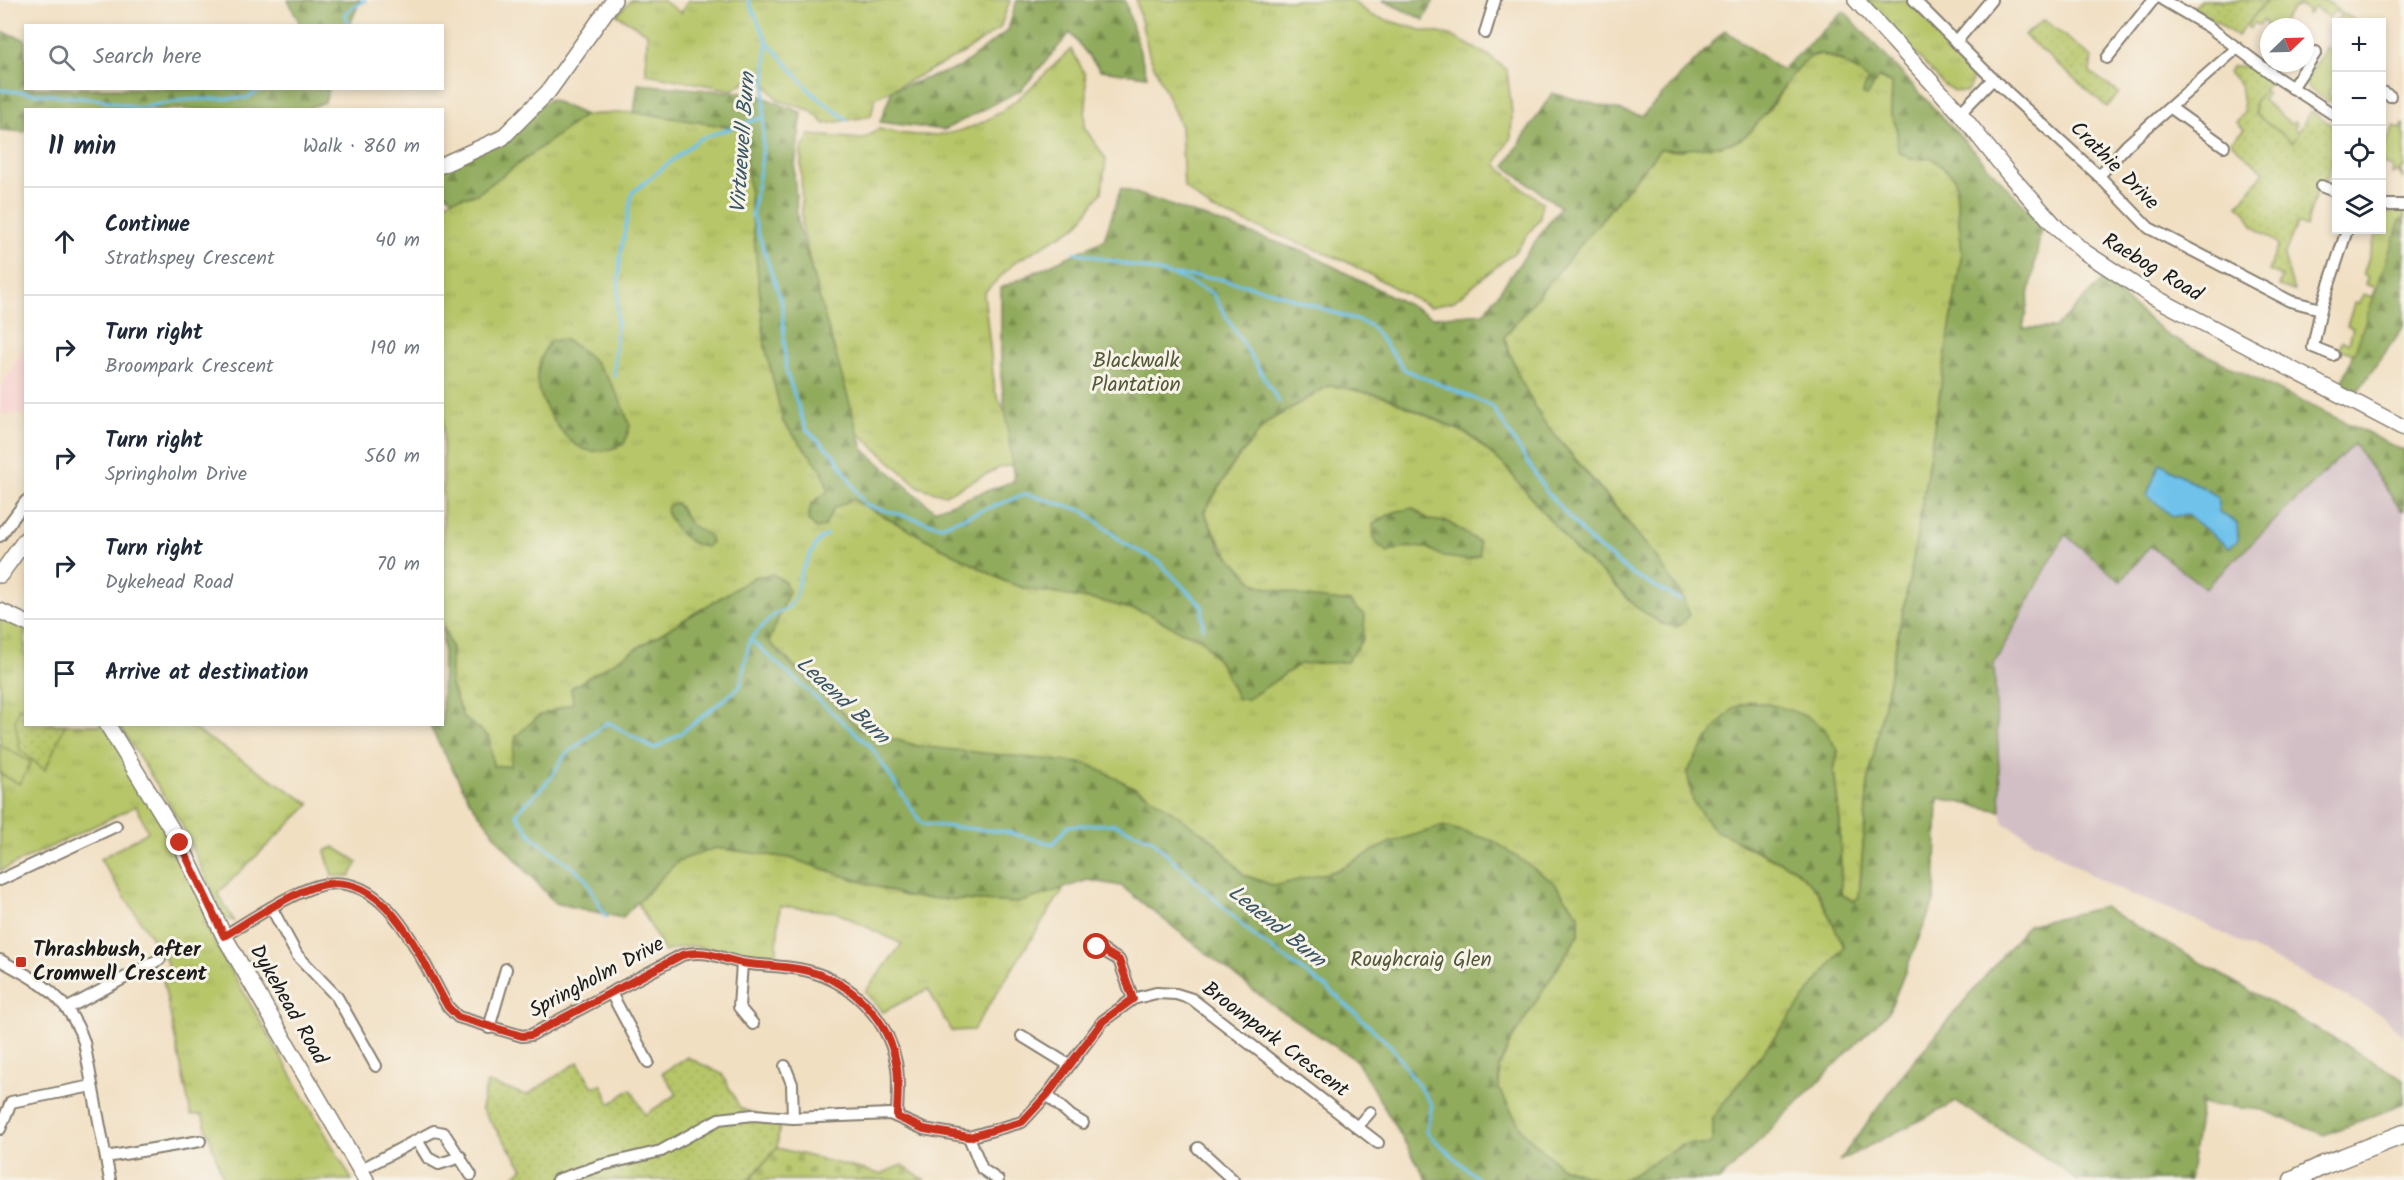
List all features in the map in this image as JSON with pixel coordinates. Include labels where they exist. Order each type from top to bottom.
[{"type":"main road","points":[[444,164],[502,138],[548,92],[614,0]]},
{"type":"main road","name":"Raebog Road","points":[[1856,0],[1960,114],[2058,229],[2115,274],[2404,428]]},
{"type":"main road","points":[[0,575],[24,542]]},
{"type":"main road","points":[[0,611],[24,622]]},
{"type":"main road","name":"Dykehead Road","points":[[108,726],[180,843],[224,936],[363,1175]]},
{"type":"main road","points":[[2293,1180],[2324,1165],[2404,1134]]},
{"type":"street","points":[[1485,33],[1495,0]]},
{"type":"street","name":"Crathie Drive","points":[[1914,0],[1993,79],[2099,176],[2149,228],[2290,301],[2321,309]]},
{"type":"street","points":[[1956,42],[1991,0]]},
{"type":"street","points":[[2107,58],[2153,0]]},
{"type":"street","points":[[2163,0],[2209,27],[2292,88],[2332,113]]},
{"type":"street","points":[[2099,176],[2127,145],[2237,48]]},
{"type":"street","points":[[2292,88],[2316,52]]},
{"type":"street","points":[[1960,114],[1993,79]]},
{"type":"street","points":[[2171,108],[2224,146]]},
{"type":"street","points":[[2321,186],[2332,190]]},
{"type":"street","points":[[2386,206],[2404,205]]},
{"type":"street","points":[[2333,355],[2313,347],[2321,309],[2345,234]]},
{"type":"street","points":[[1,533],[24,504]]},
{"type":"street","points":[[0,880],[116,826]]},
{"type":"street","name":"Springholm Drive","points":[[224,936],[303,892],[329,884],[345,883],[369,892],[395,916],[448,1007],[458,1017],[522,1036],[531,1035],[682,955],[697,951],[742,963],[807,970],[838,982],[855,993],[872,1012],[890,1045],[896,1062],[897,1117]]},
{"type":"street","points":[[272,909],[297,955],[337,997],[376,1066]]},
{"type":"street","points":[[1097,947],[1119,960],[1133,999]]},
{"type":"street","points":[[68,1008],[160,959]]},
{"type":"street","points":[[0,960],[43,984],[68,1008],[77,1021],[84,1042],[110,1180]]},
{"type":"street","points":[[742,963],[739,1007],[753,1024]]},
{"type":"street","points":[[489,1028],[506,969]]},
{"type":"street","points":[[611,993],[648,1062]]},
{"type":"street","name":"Broompark Crescent","points":[[557,1180],[602,1165],[661,1151],[719,1119],[753,1115],[793,1118],[890,1114],[924,1129],[969,1137],[1022,1122],[1047,1095],[1103,1021],[1133,999],[1156,993],[1176,994],[1192,999],[1378,1143]]},
{"type":"street","points":[[1022,1036],[1070,1065]]},
{"type":"street","points":[[785,1066],[792,1084],[793,1118]]},
{"type":"street","points":[[0,1129],[11,1102],[92,1086]]},
{"type":"street","points":[[1047,1095],[1071,1116],[1083,1123]]},
{"type":"street","name":"Broompark Crescent","points":[[1357,1127],[1370,1112]]},
{"type":"street","points":[[363,1175],[434,1131],[444,1133],[471,1175]]},
{"type":"street","points":[[969,1137],[982,1168],[998,1180]]},
{"type":"street","points":[[420,1139],[428,1158],[439,1164],[460,1157]]},
{"type":"street","points":[[106,1157],[200,1141]]},
{"type":"street","points":[[1198,1148],[1233,1180]]},
{"type":"shaded area","points":[[24,350],[24,414],[0,414],[0,390]]},
{"type":"shaded area","points":[[2354,443],[2400,510],[2404,510],[2404,1037],[2382,1015],[2201,922],[2110,886],[2004,823],[2001,811],[1994,664],[2065,534],[2120,581],[2150,546],[2205,588]]},
{"type":"green space","points":[[288,0],[360,0],[350,24],[300,24]]},
{"type":"green space","points":[[631,0],[662,0],[681,13],[688,0],[1010,0],[1000,28],[960,55],[875,98],[871,116],[825,124],[810,110],[778,100],[758,74],[732,90],[646,74],[647,33],[617,15]]},
{"type":"green space","points":[[1017,0],[1125,0],[1147,76],[1100,70],[1070,33],[1021,90],[944,130],[880,122],[892,90],[960,67],[1008,30]]},
{"type":"green space","points":[[1136,0],[1350,0],[1373,16],[1421,30],[1450,35],[1489,56],[1507,70],[1512,113],[1511,137],[1496,164],[1521,187],[1542,202],[1540,218],[1516,251],[1454,301],[1430,307],[1345,261],[1211,209],[1184,187],[1181,127],[1149,54]]},
{"type":"green space","points":[[1382,0],[1434,0],[1424,20]]},
{"type":"green space","points":[[1867,0],[1908,0],[1965,58],[1973,73],[1969,89],[1966,92],[1954,91],[1944,85]]},
{"type":"green space","points":[[2200,0],[2267,0],[2237,36],[2194,7]]},
{"type":"green space","points":[[2267,0],[2324,0],[2351,18],[2340,18],[2342,16],[2336,10],[2328,18],[2315,7],[2307,15],[2307,10],[2299,5],[2294,7],[2286,18],[2260,18],[2259,25],[2255,23],[2249,29],[2246,26]]},
{"type":"green space","name":"Blackwalk Plantation","points":[[1844,11],[2042,225],[2023,328],[2055,328],[2102,281],[2170,337],[2404,451],[2404,510],[2401,510],[2354,444],[2205,588],[2150,546],[2121,582],[2065,534],[1994,664],[2001,811],[1938,798],[1935,899],[1889,1011],[1720,1180],[1622,1180],[1683,1146],[1692,1143],[1709,1145],[1713,1140],[1713,1117],[1844,947],[1817,890],[1795,869],[1713,829],[1693,802],[1687,772],[1702,747],[1733,709],[1752,703],[1777,706],[1823,727],[1838,751],[1834,771],[1840,823],[1841,894],[1854,901],[1859,897],[1868,783],[1912,566],[1962,253],[1955,178],[1932,158],[1911,159],[1898,151],[1897,127],[1891,115],[1892,84],[1879,77],[1867,96],[1862,95],[1868,80],[1839,60],[1820,54],[1811,57],[1801,65],[1761,119],[1741,139],[1702,148],[1660,149],[1504,337],[1520,379],[1544,422],[1657,558],[1682,596],[1690,615],[1677,627],[1662,624],[1636,607],[1611,581],[1577,552],[1502,463],[1468,434],[1383,396],[1330,385],[1267,422],[1234,463],[1204,512],[1222,549],[1257,585],[1307,597],[1350,602],[1365,616],[1363,639],[1347,662],[1300,664],[1248,699],[1238,699],[1221,665],[1201,638],[1178,630],[1147,613],[1101,601],[1027,589],[1004,581],[852,499],[834,508],[824,527],[816,529],[808,520],[811,504],[828,491],[823,471],[783,422],[765,346],[743,129],[634,112],[638,84],[755,94],[802,113],[794,172],[798,224],[863,449],[934,510],[1014,481],[1001,376],[1001,288],[1104,240],[1121,188],[1307,253],[1432,317],[1484,313],[1560,207],[1505,166],[1552,93],[1642,116],[1725,30],[1781,70]]},
{"type":"green space","points":[[2044,20],[2092,57],[2090,72],[2119,93],[2107,107],[2024,35]]},
{"type":"green space","points":[[0,31],[24,39],[24,90],[329,90],[325,102],[310,108],[24,108],[24,132],[0,130]]},
{"type":"green space","points":[[2327,47],[2332,51],[2332,86],[2328,95],[2332,97],[2329,102],[2307,87],[2306,80],[2311,72],[2314,72],[2314,67]]},
{"type":"green space","points":[[1071,49],[1085,74],[1087,95],[1084,127],[1106,159],[1102,192],[1077,226],[1015,262],[984,293],[995,391],[1019,440],[1040,459],[999,468],[945,495],[919,487],[845,421],[802,226],[801,151],[809,135],[863,139],[879,129],[911,135],[940,134],[965,129],[987,120],[1008,106]]},
{"type":"green space","points":[[1821,54],[1851,66],[1869,80],[1863,95],[1867,96],[1879,77],[1892,84],[1891,115],[1897,127],[1898,151],[1911,159],[1932,158],[1955,178],[1962,253],[1912,566],[1868,783],[1859,898],[1854,901],[1841,895],[1840,823],[1834,771],[1838,751],[1753,701],[1734,708],[1704,744],[1736,842],[1795,869],[1817,890],[1844,947],[1713,1117],[1713,1141],[1709,1145],[1681,1145],[1638,1173],[1622,1180],[1598,1180],[1561,1167],[1523,1132],[1499,1089],[1499,1067],[1512,1039],[1579,934],[1579,915],[1553,882],[1391,842],[1335,871],[1275,886],[1244,875],[1214,841],[977,754],[918,746],[861,730],[768,641],[789,591],[738,587],[680,624],[573,703],[539,716],[510,766],[493,766],[489,737],[463,718],[450,683],[452,649],[444,629],[444,205],[452,199],[477,194],[585,115],[634,112],[743,129],[783,422],[823,471],[828,491],[824,526],[834,508],[852,499],[1004,581],[1027,589],[1101,601],[1147,613],[1178,630],[1201,638],[1248,699],[1300,664],[1347,662],[1350,602],[1292,595],[1259,585],[1243,573],[1227,553],[1204,512],[1234,463],[1267,422],[1330,385],[1383,396],[1467,434],[1502,463],[1577,552],[1611,581],[1636,607],[1682,596],[1623,515],[1544,422],[1520,379],[1504,337],[1660,149],[1677,151],[1701,146],[1722,146],[1768,112],[1790,78],[1807,58]]},
{"type":"green space","points":[[2233,66],[2247,66],[2270,82],[2255,102],[2255,114],[2293,142],[2310,111],[2332,125],[2332,162],[2327,179],[2316,193],[2306,227],[2297,223],[2284,256],[2294,291],[2279,286],[2282,277],[2269,271],[2278,244],[2253,226],[2246,212],[2238,205],[2264,172],[2231,142],[2244,129],[2236,122],[2244,113],[2240,84],[2228,73]]},
{"type":"green space","points":[[2264,90],[2268,93],[2263,100],[2291,124],[2294,121],[2297,124],[2294,128],[2299,132],[2293,142],[2255,114],[2255,102]]},
{"type":"green space","points":[[550,99],[585,115],[477,194],[452,199],[444,192],[444,169]]},
{"type":"green space","points":[[2404,123],[2404,167],[2400,170],[2404,180],[2398,171],[2392,174],[2393,167],[2386,165],[2386,143],[2394,126],[2401,129]]},
{"type":"green space","points":[[2404,210],[2404,218],[2400,220],[2354,354],[2339,349],[2342,341],[2349,343],[2353,328],[2347,326],[2354,303],[2359,304],[2363,294],[2373,297],[2376,288],[2365,284],[2368,276],[2363,275],[2376,234],[2386,234],[2387,213]]},
{"type":"green space","points":[[2404,218],[2404,326],[2358,391],[2342,384],[2400,220]]},
{"type":"green space","points":[[563,339],[576,346],[597,364],[613,386],[630,426],[624,444],[601,451],[583,448],[564,434],[549,412],[539,390],[538,370],[542,355],[550,341]]},
{"type":"green space","points":[[675,503],[691,524],[709,535],[711,542],[706,547],[687,539],[673,523],[666,511],[669,505]]},
{"type":"green space","points":[[1413,508],[1429,520],[1448,522],[1479,542],[1480,555],[1468,560],[1444,557],[1428,548],[1408,547],[1387,553],[1374,540],[1373,524],[1394,512]]},
{"type":"green space","name":"Roughcraig Glen","points":[[772,574],[784,581],[789,591],[769,642],[861,730],[918,746],[1088,764],[1147,794],[1214,841],[1244,875],[1274,886],[1335,871],[1391,842],[1444,826],[1494,841],[1553,882],[1579,915],[1579,934],[1512,1039],[1499,1067],[1499,1089],[1523,1132],[1561,1167],[1598,1180],[1427,1180],[1356,1060],[1272,1005],[1121,886],[1088,880],[1018,903],[908,897],[790,858],[716,848],[678,861],[622,918],[555,903],[501,843],[470,801],[430,726],[444,726],[444,629],[452,649],[450,683],[463,717],[489,737],[493,766],[510,766],[516,736],[539,716],[573,703],[571,688],[754,577]]},
{"type":"green space","points":[[0,614],[24,626],[24,726],[108,726],[208,906],[205,925],[352,1180],[224,1180],[202,1115],[191,1115],[163,980],[171,975],[166,960],[100,859],[148,832],[136,806],[0,871]]},
{"type":"green space","points":[[19,707],[24,710],[24,726],[65,726],[45,770],[20,750],[15,721]]},
{"type":"green space","points":[[120,726],[190,726],[310,804],[218,893],[234,921],[224,918],[181,823]]},
{"type":"green space","points":[[0,745],[31,762],[20,784],[0,774]]},
{"type":"green space","points":[[334,847],[358,862],[350,876],[332,876],[325,851]]},
{"type":"green space","points":[[716,848],[790,858],[908,897],[1018,903],[1064,888],[973,1030],[951,1031],[928,989],[883,1012],[865,992],[902,944],[836,912],[780,906],[776,959],[691,946],[665,952],[638,903],[678,860]]},
{"type":"green space","points":[[2103,907],[2404,1079],[2404,1104],[2324,1135],[2263,1110],[2201,1104],[2189,1180],[2076,1180],[2062,1168],[1956,1102],[1839,1161],[1903,1074],[2028,925]]},
{"type":"green space","points":[[687,1057],[722,1074],[740,1108],[780,1124],[777,1148],[749,1180],[510,1180],[523,1168],[481,1108],[487,1083],[527,1095],[578,1062],[592,1086],[602,1085],[610,1104],[631,1089],[645,1115],[677,1094],[662,1073]]},
{"type":"green space","points":[[777,1148],[880,1174],[902,1165],[925,1180],[750,1180]]},
{"type":"water","points":[[2160,463],[2217,496],[2219,512],[2237,523],[2238,540],[2229,548],[2188,515],[2172,516],[2147,495]]},
{"type":"waterway","name":"Virtuewell Burn","points":[[348,24],[345,13],[365,0]]},
{"type":"waterway","name":"Virtuewell Burn","points":[[748,0],[767,41],[762,158],[752,215],[782,304],[786,371],[806,429],[835,456],[865,505],[941,526],[1026,494],[1084,511],[1125,544],[1158,561],[1202,606],[1203,629]]},
{"type":"waterway","points":[[768,42],[812,93],[847,120]]},
{"type":"waterway","name":"Virtuewell Burn","points":[[0,90],[103,100],[137,108]]},
{"type":"waterway","name":"Virtuewell Burn","points":[[137,108],[184,100],[247,98],[260,90]]},
{"type":"waterway","points":[[614,377],[620,257],[632,193],[699,139],[764,117]]},
{"type":"waterway","points":[[1075,252],[1172,275],[1215,278],[1271,291],[1370,325],[1405,370],[1492,406],[1546,491],[1591,542],[1632,574],[1680,600]]},
{"type":"waterway","points":[[1175,276],[1212,293],[1279,402]]},
{"type":"waterway","points":[[750,639],[774,615],[788,608],[795,598],[801,572],[818,541],[827,535]]},
{"type":"waterway","name":"Leaend Burn","points":[[606,917],[585,877],[533,837],[516,814],[550,779],[565,755],[608,722],[654,749],[681,733],[740,687],[750,639],[871,747],[922,824],[1006,832],[1053,844],[1068,826],[1113,824],[1151,839],[1254,936],[1331,991],[1391,1046],[1432,1105],[1426,1132],[1479,1180]]},
{"type":"place","name":"Thrashbush, after Cromwell Crescent","points":[[21,962]]},
{"type":"route","points":[[180,843],[224,936],[315,887],[345,883],[356,886],[384,903],[395,916],[448,1007],[458,1017],[522,1036],[531,1035],[682,955],[697,951],[742,963],[807,970],[838,982],[855,993],[886,1033],[896,1062],[897,1117],[924,1129],[969,1137],[1022,1122],[1047,1095],[1103,1021],[1133,999],[1119,960],[1097,947]]}]
